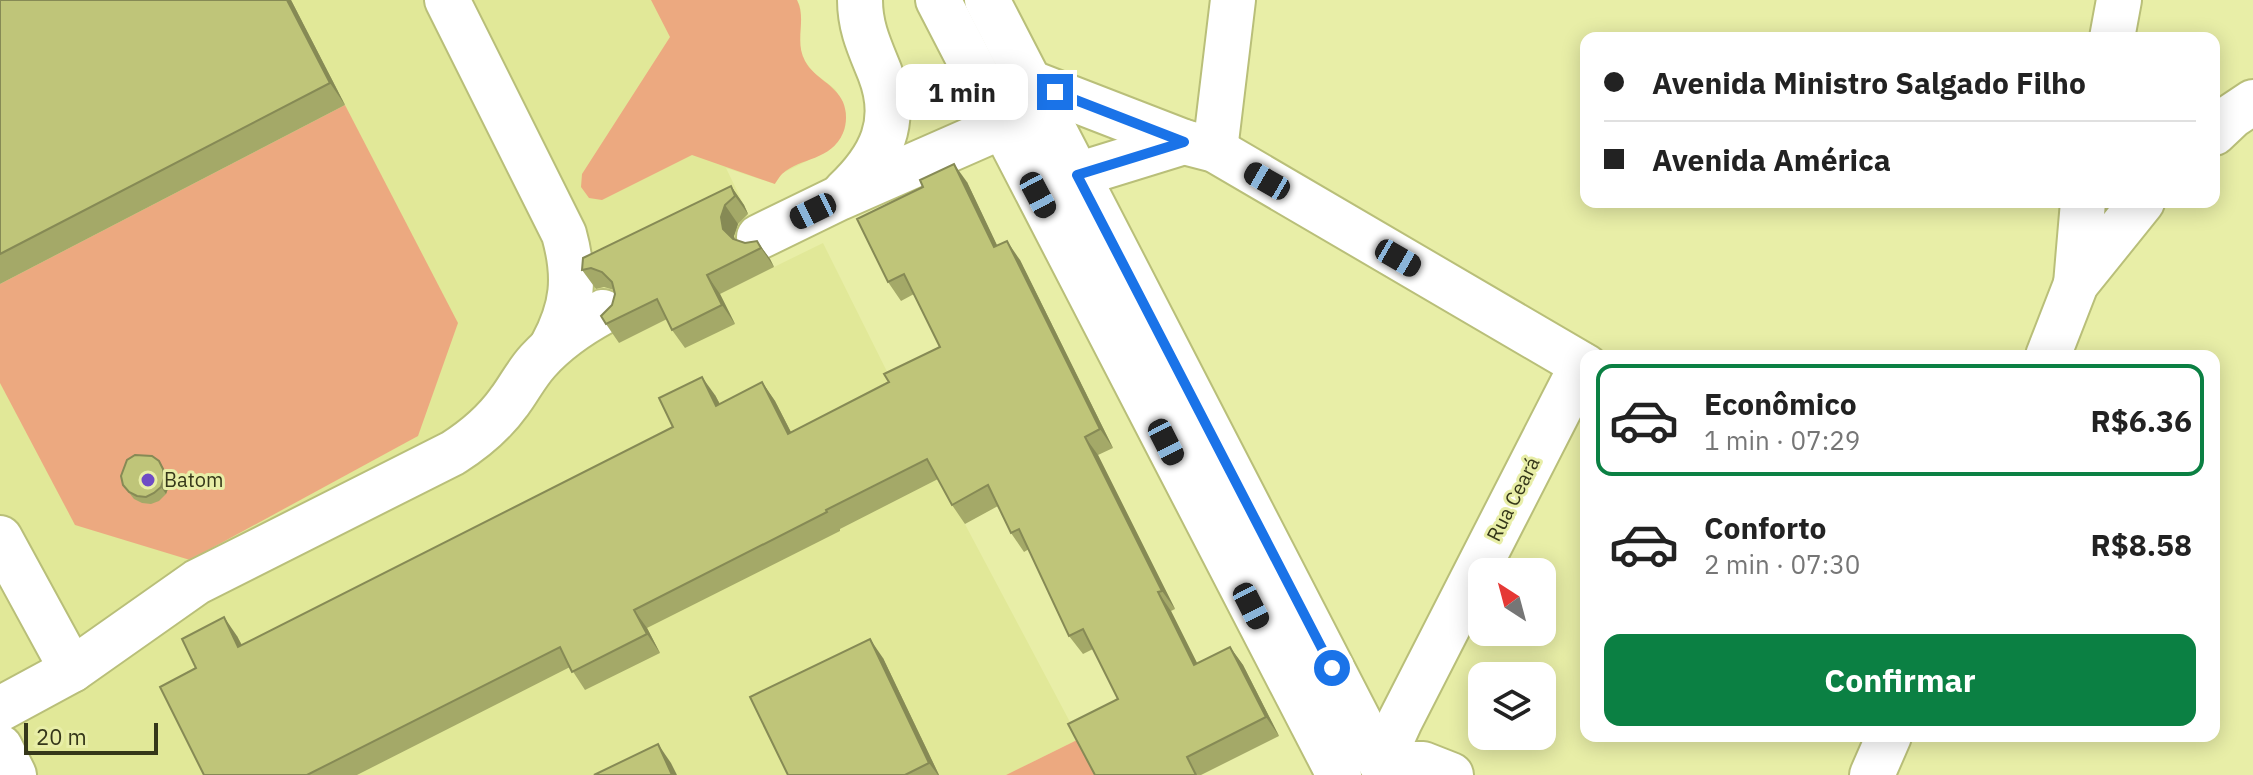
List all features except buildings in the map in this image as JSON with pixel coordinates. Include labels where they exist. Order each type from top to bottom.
[{"type":"street","points":[[447,0],[564,234],[572,278],[570,302],[552,346]]},
{"type":"street","points":[[839,198],[873,162],[883,141],[887,118],[887,97],[865,40],[860,0]]},
{"type":"street","points":[[938,0],[1339,775]]},
{"type":"street","points":[[987,0],[1373,771],[1423,764],[1451,775]]},
{"type":"street","points":[[1199,146],[1233,0]]},
{"type":"street","points":[[2113,32],[2119,0]]},
{"type":"street","points":[[759,237],[996,114],[1029,82]]},
{"type":"street","points":[[1029,82],[1199,146],[1580,364]]},
{"type":"street","points":[[2220,127],[2253,102]]},
{"type":"street","points":[[1038,195],[1077,175],[1199,146]]},
{"type":"street","points":[[2050,350],[2076,284],[2082,208]]},
{"type":"street","points":[[2076,284],[2137,208]]},
{"type":"street","points":[[0,709],[72,670],[197,582],[453,453],[493,422],[552,346],[576,327],[603,312]]},
{"type":"street","name":"Rua Ceará","points":[[1373,771],[1580,374]]},
{"type":"street","points":[[0,538],[72,670]]},
{"type":"street","points":[[1872,775],[1886,742]]},
{"type":"street","points":[[0,747],[14,775]]},
{"type":"shaded area","points":[[0,0],[797,0],[801,18],[799,46],[813,72],[835,89],[842,101],[846,113],[845,128],[838,142],[827,151],[781,174],[775,184],[726,168],[774,267],[823,243],[933,464],[1079,739],[1006,775],[0,775]]},
{"type":"shaded area","points":[[651,0],[797,0],[805,61],[835,90],[844,106],[845,125],[838,142],[823,154],[782,174],[775,184],[692,155],[602,200],[589,198],[581,187],[582,174],[670,37]]},
{"type":"shaded area","points":[[345,105],[458,323],[418,436],[190,560],[75,525],[0,383],[0,284]]},
{"type":"shaded area","points":[[1079,739],[1098,775],[1006,775]]},
{"type":"place","name":"Batom","points":[[148,480]]},
{"type":"route","points":[[1055,92],[1184,142],[1077,175],[1332,668]]}]
